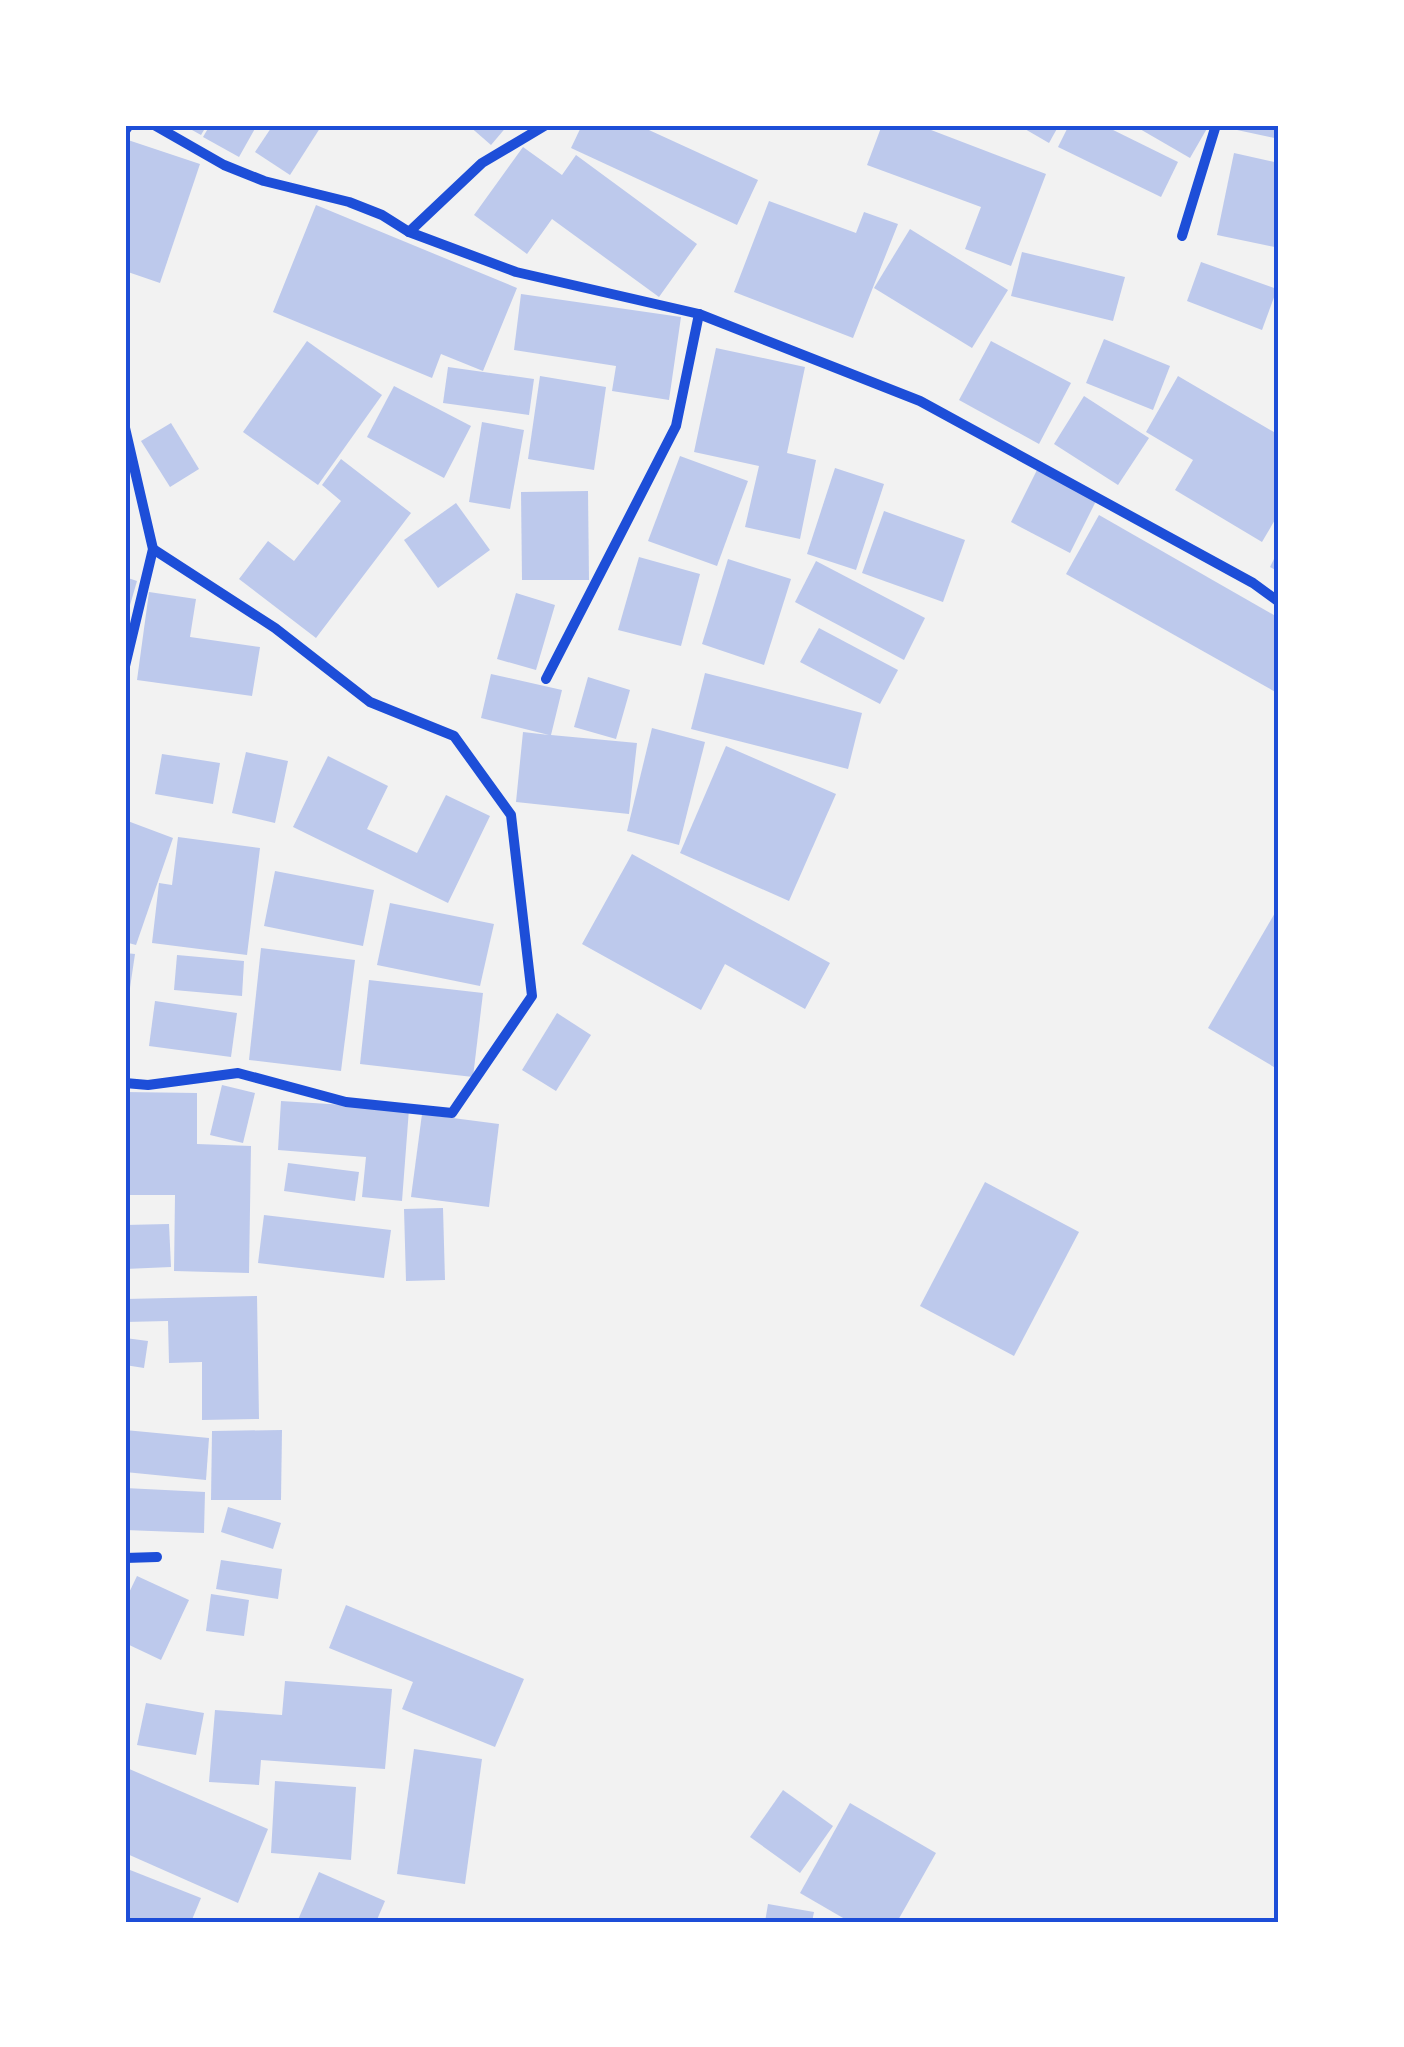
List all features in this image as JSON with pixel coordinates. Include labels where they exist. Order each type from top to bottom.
[{"type":"street","points":[[154,125],[224,165],[264,181],[349,202],[382,215],[409,232],[516,272],[699,314],[920,401],[1253,583],[1279,602]]},
{"type":"street","points":[[409,232],[482,162],[546,125]]},
{"type":"street","points":[[1182,236],[1216,125]]},
{"type":"street","points":[[546,679],[676,426],[699,314]]},
{"type":"street","points":[[125,428],[152,549],[125,666]]},
{"type":"street","points":[[125,1082],[148,1085],[238,1073],[346,1102],[452,1113],[532,996],[511,815],[454,736],[370,702],[276,628],[152,549]]},
{"type":"street","points":[[125,1558],[157,1557]]},
{"type":"building","points":[[183,125],[207,125],[201,135]]},
{"type":"building","points":[[210,125],[257,125],[239,157],[203,137]]},
{"type":"building","points":[[273,125],[322,125],[290,175],[255,152]]},
{"type":"building","points":[[468,125],[508,125],[491,145]]},
{"type":"building","points":[[582,125],[638,125],[758,180],[737,225],[571,148]]},
{"type":"building","points":[[882,125],[918,125],[1046,174],[1011,266],[965,249],[981,207],[867,165]]},
{"type":"building","points":[[1018,125],[1059,125],[1049,143]]},
{"type":"building","points":[[1069,125],[1103,125],[1178,162],[1161,197],[1058,147]]},
{"type":"building","points":[[1133,125],[1209,125],[1190,158]]},
{"type":"building","points":[[1238,125],[1279,125],[1279,139],[1237,130]]},
{"type":"building","points":[[128,140],[200,164],[160,283],[125,271]]},
{"type":"building","points":[[523,147],[562,175],[576,155],[697,244],[659,297],[552,219],[527,254],[474,215]]},
{"type":"building","points":[[1234,153],[1279,163],[1279,248],[1217,235]]},
{"type":"building","points":[[769,201],[856,233],[864,212],[898,224],[853,338],[734,292]]},
{"type":"building","points":[[316,205],[517,288],[483,371],[441,354],[432,378],[273,312]]},
{"type":"building","points":[[910,229],[1008,290],[972,348],[874,288]]},
{"type":"building","points":[[1022,252],[1125,277],[1113,321],[1011,296]]},
{"type":"building","points":[[1201,262],[1277,289],[1262,330],[1187,301]]},
{"type":"building","points":[[521,294],[681,317],[669,400],[612,391],[616,366],[514,350]]},
{"type":"building","points":[[1104,339],[1170,366],[1153,410],[1086,383]]},
{"type":"building","points":[[307,341],[382,395],[318,485],[243,432]]},
{"type":"building","points":[[991,341],[1071,383],[1039,444],[959,400]]},
{"type":"building","points":[[716,348],[805,367],[787,453],[816,460],[800,539],[745,527],[759,466],[694,452]]},
{"type":"building","points":[[448,367],[534,379],[529,415],[443,403]]},
{"type":"building","points":[[540,376],[606,387],[594,470],[528,459]]},
{"type":"building","points":[[1178,376],[1279,435],[1279,513],[1262,542],[1175,490],[1193,460],[1146,432]]},
{"type":"building","points":[[394,386],[471,426],[444,478],[367,437]]},
{"type":"building","points":[[1084,396],[1149,438],[1118,485],[1054,444]]},
{"type":"building","points":[[482,422],[524,430],[510,509],[469,502]]},
{"type":"building","points":[[171,423],[199,469],[170,487],[141,441]]},
{"type":"building","points":[[680,456],[748,481],[717,566],[648,541]]},
{"type":"building","points":[[341,459],[411,513],[316,638],[239,579],[268,541],[294,561],[341,501],[322,485]]},
{"type":"building","points":[[835,468],[884,484],[856,570],[807,554]]},
{"type":"building","points":[[1037,470],[1096,501],[1070,553],[1011,522]]},
{"type":"building","points":[[588,491],[589,580],[522,580],[521,492]]},
{"type":"building","points":[[456,503],[490,550],[438,588],[404,540]]},
{"type":"building","points":[[884,511],[965,540],[943,602],[862,573]]},
{"type":"building","points":[[1099,515],[1279,618],[1279,694],[1066,574]]},
{"type":"building","points":[[1279,549],[1279,572],[1270,567]]},
{"type":"building","points":[[639,557],[700,574],[681,646],[618,630]]},
{"type":"building","points":[[728,559],[791,579],[764,665],[702,644]]},
{"type":"building","points":[[816,561],[925,618],[904,660],[795,602]]},
{"type":"building","points":[[125,577],[137,581],[126,619],[125,618]]},
{"type":"building","points":[[149,592],[196,599],[190,637],[260,647],[252,696],[137,680]]},
{"type":"building","points":[[516,593],[555,605],[536,670],[497,659]]},
{"type":"building","points":[[819,628],[898,670],[880,704],[800,662]]},
{"type":"building","points":[[705,673],[862,713],[848,769],[691,729]]},
{"type":"building","points":[[491,674],[562,690],[551,735],[637,743],[629,814],[516,802],[523,732],[549,735],[481,718]]},
{"type":"building","points":[[588,677],[630,690],[616,739],[574,727]]},
{"type":"building","points":[[652,728],[705,742],[679,845],[627,831]]},
{"type":"building","points":[[726,746],[836,794],[789,901],[680,853]]},
{"type":"building","points":[[246,752],[288,761],[275,823],[232,813]]},
{"type":"building","points":[[162,754],[220,763],[213,804],[155,794]]},
{"type":"building","points":[[328,756],[388,786],[367,829],[417,853],[446,795],[490,816],[448,903],[293,827]]},
{"type":"building","points":[[125,820],[173,838],[136,945],[125,942]]},
{"type":"building","points":[[178,837],[260,848],[247,955],[152,943],[159,883],[172,885]]},
{"type":"building","points":[[632,854],[830,963],[805,1009],[725,964],[701,1010],[582,944]]},
{"type":"building","points":[[275,871],[374,890],[363,946],[264,926]]},
{"type":"building","points":[[390,903],[494,924],[480,986],[377,965]]},
{"type":"building","points":[[1279,906],[1279,1070],[1208,1028]]},
{"type":"building","points":[[261,948],[355,960],[341,1071],[249,1060]]},
{"type":"building","points":[[125,953],[135,954],[127,1008],[125,1007]]},
{"type":"building","points":[[177,955],[244,961],[242,996],[174,990]]},
{"type":"building","points":[[369,980],[483,993],[473,1077],[360,1064]]},
{"type":"building","points":[[155,1001],[237,1013],[231,1057],[149,1046]]},
{"type":"building","points":[[557,1013],[591,1035],[556,1091],[522,1070]]},
{"type":"building","points":[[222,1085],[255,1093],[243,1143],[210,1135]]},
{"type":"building","points":[[125,1092],[197,1093],[197,1144],[251,1146],[249,1273],[174,1271],[175,1195],[125,1195]]},
{"type":"building","points":[[281,1101],[409,1109],[402,1201],[362,1197],[366,1157],[278,1150]]},
{"type":"building","points":[[422,1114],[499,1124],[489,1207],[411,1197]]},
{"type":"building","points":[[288,1163],[359,1172],[355,1201],[284,1191]]},
{"type":"building","points":[[985,1182],[1079,1232],[1014,1356],[920,1306]]},
{"type":"building","points":[[443,1208],[445,1280],[406,1281],[404,1209]]},
{"type":"building","points":[[264,1215],[391,1230],[384,1278],[258,1263]]},
{"type":"building","points":[[169,1224],[171,1267],[125,1269],[125,1225]]},
{"type":"building","points":[[257,1296],[259,1419],[202,1420],[202,1362],[169,1363],[168,1321],[125,1322],[125,1299]]},
{"type":"building","points":[[125,1338],[148,1341],[144,1368],[125,1365]]},
{"type":"building","points":[[125,1430],[209,1438],[206,1480],[125,1472]]},
{"type":"building","points":[[282,1430],[281,1500],[211,1500],[212,1431]]},
{"type":"building","points":[[125,1488],[205,1492],[204,1533],[125,1530]]},
{"type":"building","points":[[228,1507],[281,1523],[273,1549],[221,1532]]},
{"type":"building","points":[[221,1560],[282,1569],[278,1599],[216,1589]]},
{"type":"building","points":[[137,1576],[189,1600],[161,1660],[125,1643],[125,1601]]},
{"type":"building","points":[[211,1594],[249,1600],[244,1636],[206,1631]]},
{"type":"building","points":[[346,1605],[524,1679],[495,1747],[402,1709],[413,1682],[329,1648]]},
{"type":"building","points":[[285,1681],[392,1689],[385,1769],[261,1760],[259,1785],[209,1782],[215,1710],[282,1715]]},
{"type":"building","points":[[146,1703],[204,1713],[196,1755],[137,1745]]},
{"type":"building","points":[[414,1749],[482,1759],[465,1884],[397,1874]]},
{"type":"building","points":[[127,1768],[268,1829],[238,1903],[125,1853]]},
{"type":"building","points":[[275,1781],[356,1787],[351,1860],[271,1853]]},
{"type":"building","points":[[783,1790],[833,1826],[800,1873],[750,1837]]},
{"type":"building","points":[[850,1803],[936,1853],[897,1922],[850,1922],[800,1893]]},
{"type":"building","points":[[125,1868],[201,1898],[191,1922],[125,1922]]},
{"type":"building","points":[[319,1872],[385,1901],[376,1922],[297,1922]]},
{"type":"building","points":[[768,1904],[814,1912],[812,1922],[765,1922]]}]
